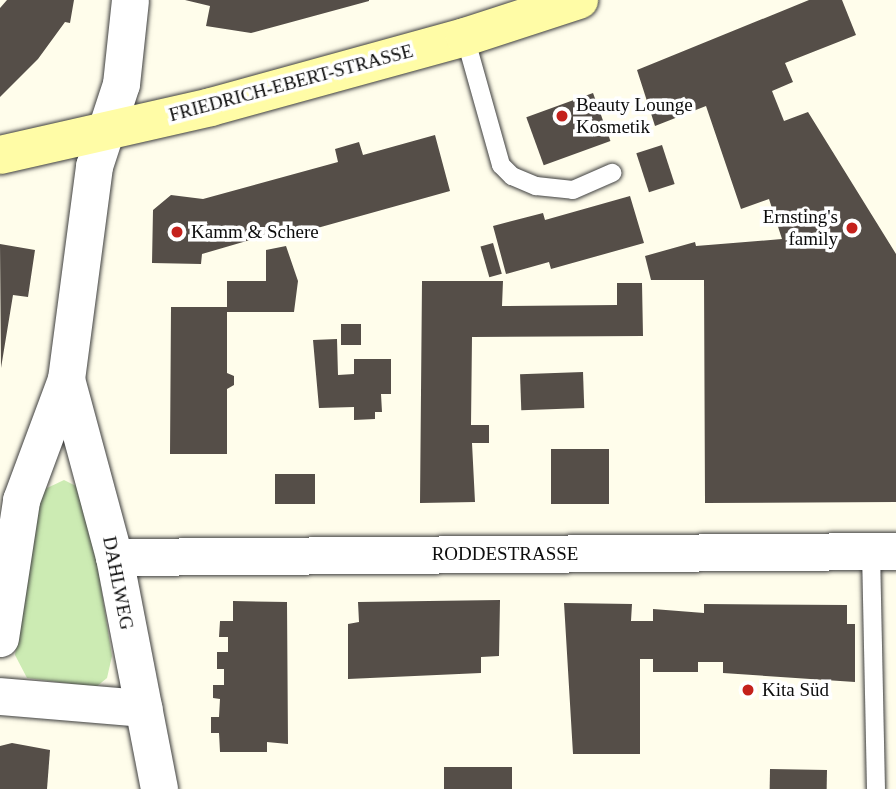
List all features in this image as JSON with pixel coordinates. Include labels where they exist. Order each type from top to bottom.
[{"type":"street","name":"DAHLWEG","points":[[0,638],[21,500],[66,379],[94,166],[121,83],[130,0]]},
{"type":"street","name":"FRIEDRICH-EBERT-STRASSE","points":[[0,155],[211,107],[464,37],[579,0]]},
{"type":"street","name":"DAHLWEG","points":[[66,379],[114,556],[159,789]]},
{"type":"street","name":"RODDESTRASSE","points":[[114,556],[883,551]]},
{"type":"street","points":[[0,696],[143,708]]},
{"type":"lane","points":[[464,37],[501,164],[512,176],[536,186],[573,190],[612,173]]},
{"type":"lane","points":[[876,789],[883,551]]},
{"type":"green space","points":[[64,480],[82,489],[87,499],[112,656],[107,678],[96,687],[27,678],[15,655],[39,499],[45,489]]},
{"type":"building","points":[[7,0],[74,0],[70,23],[65,22],[38,59],[0,97],[0,8]]},
{"type":"building","points":[[185,0],[369,1],[251,33],[206,26],[210,6]]},
{"type":"building","points":[[809,0],[842,0],[856,35],[785,63],[793,82],[772,91],[784,121],[808,112],[896,254],[896,502],[705,503],[704,280],[651,280],[645,256],[695,242],[696,246],[782,239],[769,199],[741,209],[706,106],[655,126],[637,70]]},
{"type":"building","points":[[593,93],[610,141],[544,165],[526,117]]},
{"type":"building","points":[[435,135],[450,191],[285,237],[284,230],[202,254],[201,264],[152,263],[153,210],[171,195],[203,199],[338,162],[335,149],[359,142],[363,155]]},
{"type":"building","points":[[662,145],[675,184],[649,192],[636,153]]},
{"type":"building","points":[[630,196],[644,243],[551,269],[549,262],[506,274],[493,226],[543,213],[545,220]]},
{"type":"building","points":[[493,243],[502,274],[489,277],[481,247]]},
{"type":"building","points":[[0,244],[35,250],[28,297],[13,295],[1,368]]},
{"type":"building","points":[[286,246],[298,281],[294,312],[227,312],[227,373],[234,376],[234,385],[227,389],[227,454],[170,454],[171,307],[227,307],[227,281],[266,281],[266,250]]},
{"type":"building","points":[[422,281],[503,281],[502,306],[617,305],[617,283],[642,283],[643,336],[472,337],[471,425],[489,425],[489,443],[472,443],[475,502],[420,503]]},
{"type":"building","points":[[341,324],[361,324],[361,345],[341,345]]},
{"type":"building","points":[[337,339],[338,375],[354,374],[354,359],[391,359],[391,394],[381,394],[382,412],[375,412],[375,419],[354,420],[354,407],[319,408],[313,340]]},
{"type":"building","points":[[583,372],[584,408],[521,410],[520,374]]},
{"type":"building","points":[[551,449],[609,449],[609,504],[551,504]]},
{"type":"building","points":[[275,474],[315,474],[315,504],[275,504]]},
{"type":"building","points":[[500,600],[499,656],[481,657],[481,673],[348,679],[348,624],[359,622],[358,602]]},
{"type":"building","points":[[233,601],[287,602],[288,744],[267,742],[267,752],[220,752],[219,733],[211,733],[211,717],[219,717],[220,699],[213,698],[213,685],[224,685],[224,669],[217,669],[217,652],[228,652],[228,637],[219,637],[220,621],[233,621]]},
{"type":"building","points":[[564,603],[632,604],[631,621],[653,621],[653,609],[704,613],[704,604],[847,605],[847,624],[855,624],[855,682],[723,673],[723,662],[698,662],[698,672],[653,672],[653,659],[640,659],[640,754],[573,754]]},
{"type":"building","points":[[12,743],[50,750],[47,789],[0,789],[0,746]]},
{"type":"building","points":[[444,767],[512,767],[512,789],[444,789]]},
{"type":"building","points":[[770,769],[827,770],[827,789],[770,789]]},
{"type":"place","name":"Beauty Lounge Kosmetik","points":[[562,116]]},
{"type":"place","name":"Ernsting's family","points":[[852,228]]},
{"type":"place","name":"Kamm & Schere","points":[[177,232]]},
{"type":"place","name":"Kita Süd","points":[[748,690]]}]
